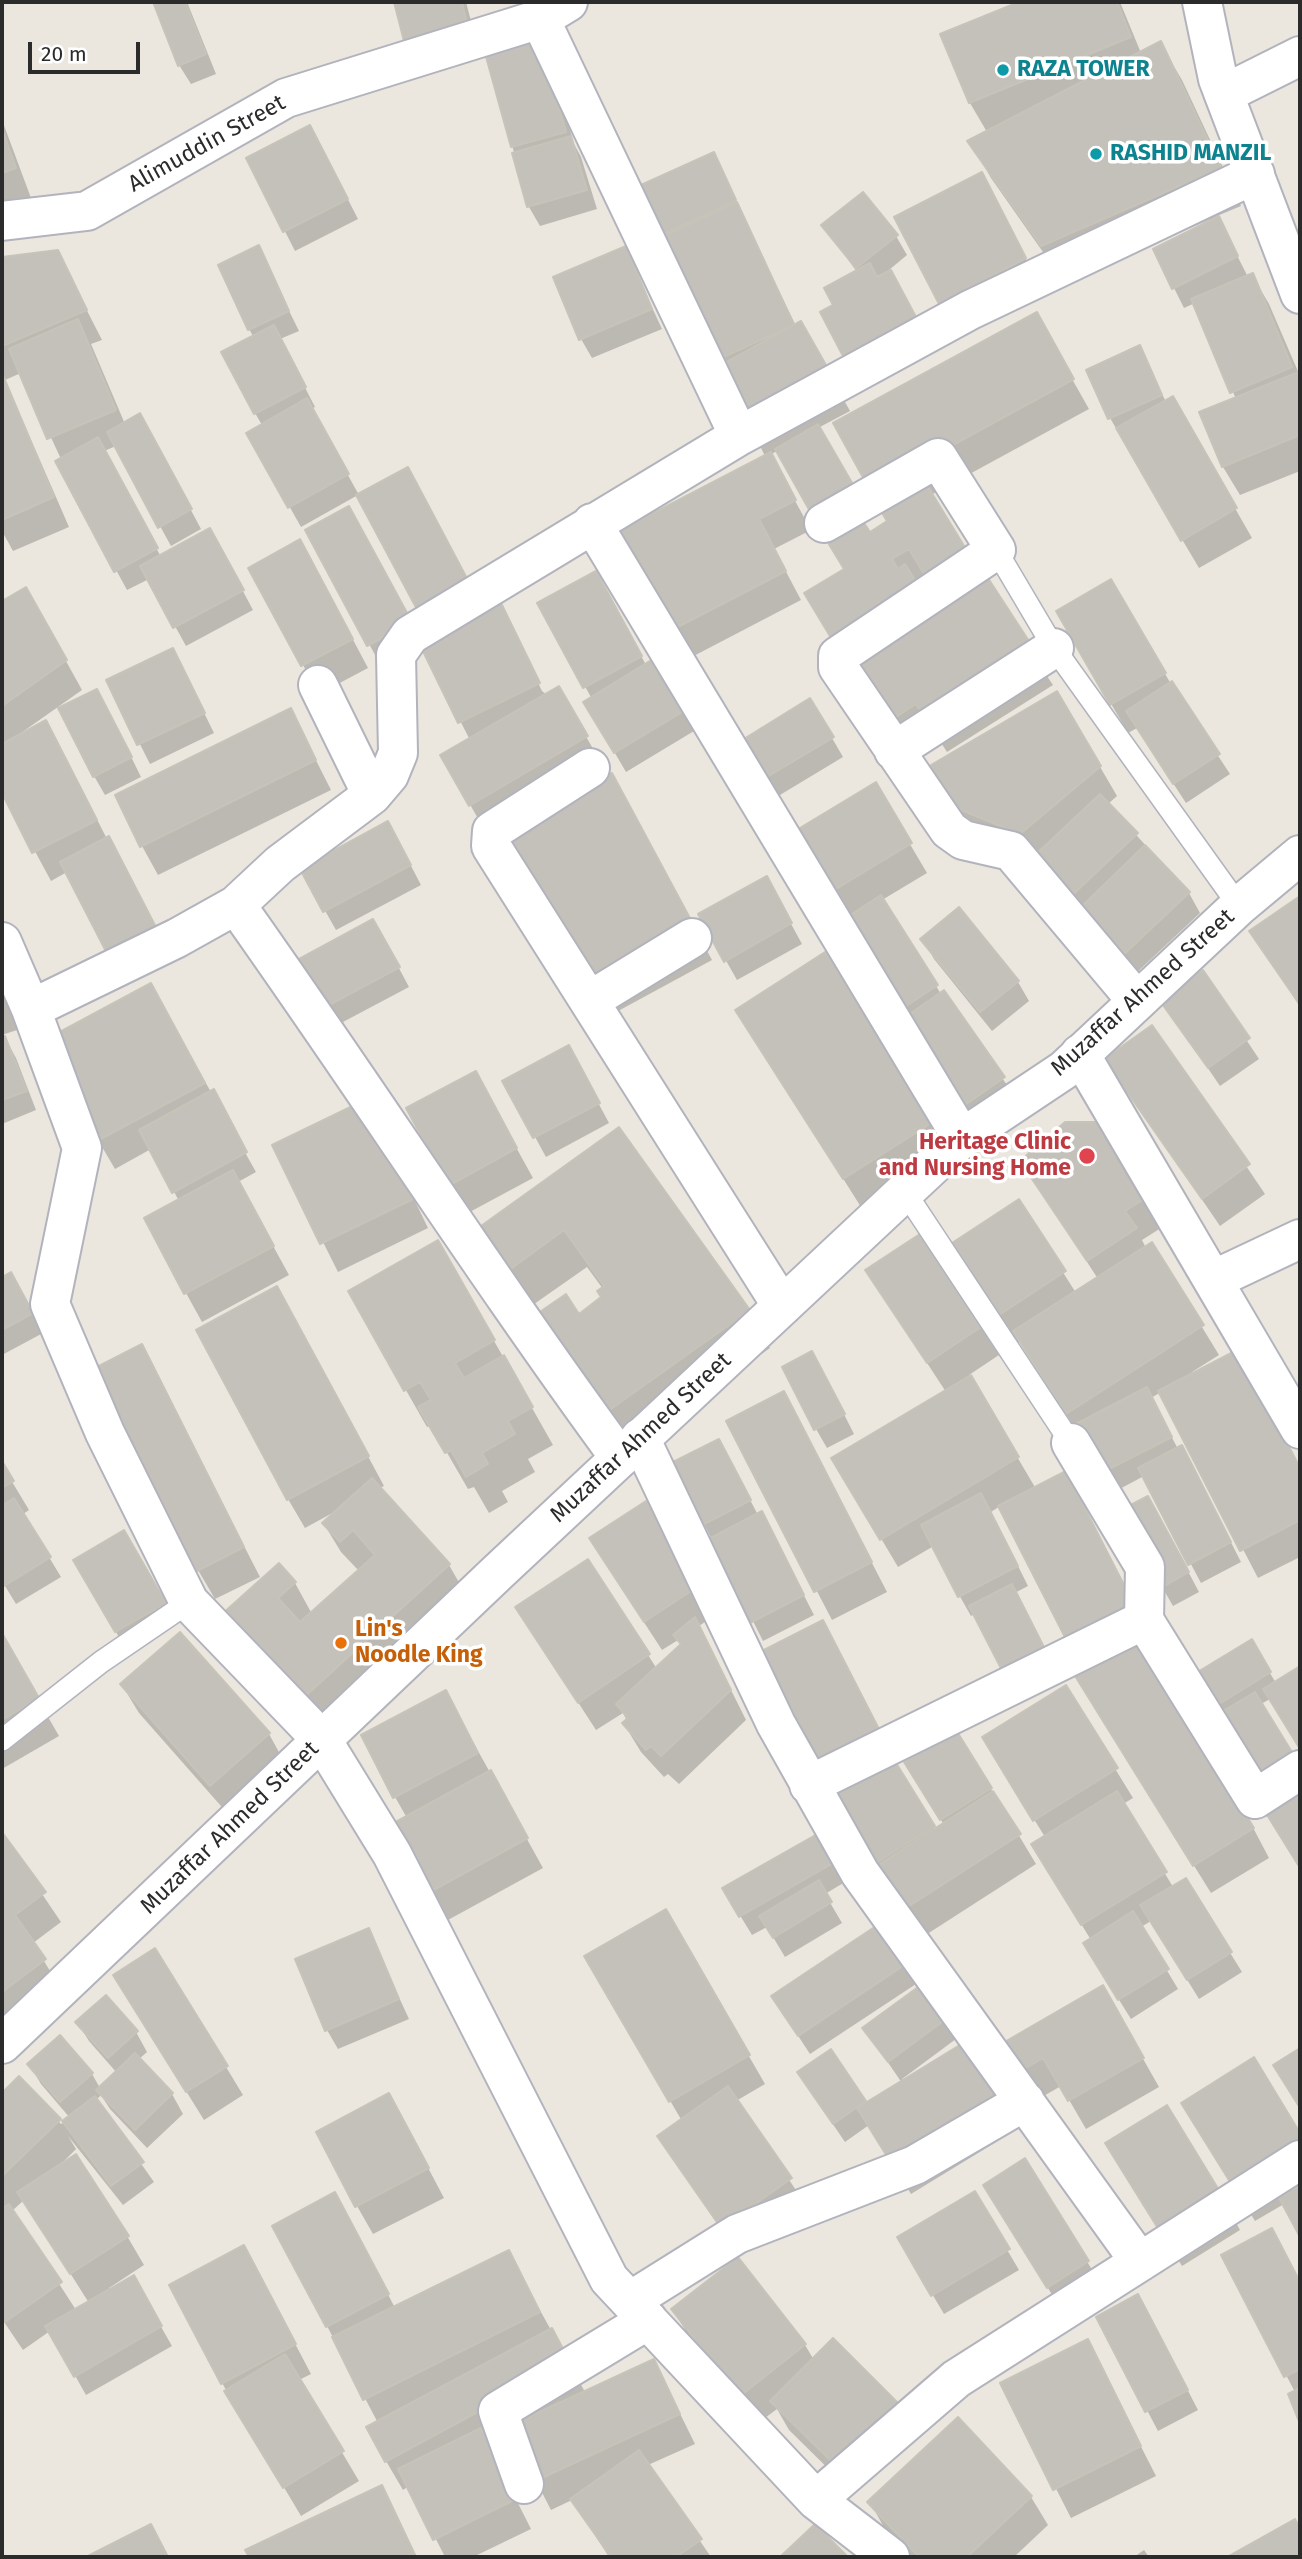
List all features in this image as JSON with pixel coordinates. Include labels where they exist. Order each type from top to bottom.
[{"type":"street","points":[[1202,2],[1224,94],[1300,294]]},
{"type":"street","points":[[554,10],[739,436]]},
{"type":"street","name":"Alimuddin Street","points":[[2,220],[87,211],[286,98],[496,16],[554,10]]},
{"type":"street","points":[[1224,94],[1300,56]]},
{"type":"street","points":[[31,1009],[177,938],[236,905],[280,864],[372,795],[389,775],[398,753],[396,654],[410,635],[739,436],[970,310],[1255,174]]},
{"type":"street","points":[[824,523],[938,458],[996,550],[838,656],[838,667],[949,830],[963,840],[1011,851],[1137,1001]]},
{"type":"street","points":[[592,523],[962,1138]]},
{"type":"street","points":[[894,751],[1054,648]]},
{"type":"street","points":[[318,685],[372,795]]},
{"type":"street","points":[[590,768],[492,831],[489,839],[782,1306]]},
{"type":"street","name":"Muzaffar Ahmed Street","points":[[2,2044],[630,1448],[962,1138],[1064,1070],[1239,906],[1300,855]]},
{"type":"street","points":[[236,905],[346,1060],[522,1324],[630,1448],[809,1785],[860,1873],[1140,2262]]},
{"type":"street","points":[[589,1001],[692,938]]},
{"type":"street","points":[[2,942],[31,1009],[82,1148],[50,1304],[105,1433],[189,1602],[322,1740],[392,1854],[610,2279],[816,2500],[890,2557]]},
{"type":"street","points":[[1080,1054],[1300,1429]]},
{"type":"street","points":[[1213,1280],[1300,1239]]},
{"type":"street","points":[[1071,1443],[1145,1567],[1144,1620],[1255,1799],[1300,1770]]},
{"type":"street","points":[[809,1785],[1144,1620]]},
{"type":"street","points":[[524,2484],[498,2411],[639,2311],[737,2234],[915,2165],[1025,2101]]},
{"type":"street","points":[[816,2500],[956,2379],[1300,2160]]},
{"type":"lane","points":[[996,550],[1054,648],[1239,906]]},
{"type":"lane","points":[[905,1192],[1071,1443]]},
{"type":"lane","points":[[2,1740],[102,1662],[189,1602]]},
{"type":"building","points":[[153,2],[185,2],[206,54],[178,66]]},
{"type":"building","points":[[394,2],[462,2],[468,29],[405,45]]},
{"type":"building","name":"RAZA TOWER","points":[[1019,2],[1117,2],[1131,37],[969,103],[940,34]]},
{"type":"building","points":[[540,38],[566,132],[511,147],[485,53]]},
{"type":"building","name":"RASHID MANZIL","points":[[1161,41],[1221,168],[1041,246],[967,141]]},
{"type":"building","points":[[310,125],[348,199],[283,232],[246,158]]},
{"type":"building","points":[[2,129],[16,168],[2,173]]},
{"type":"building","points":[[571,136],[587,190],[527,207],[512,153]]},
{"type":"building","points":[[714,152],[736,200],[653,239],[630,190]]},
{"type":"building","points":[[982,172],[1026,258],[939,304],[894,217]]},
{"type":"building","points":[[863,192],[898,235],[856,268],[821,225]]},
{"type":"building","points":[[737,202],[794,325],[710,363],[654,241]]},
{"type":"building","points":[[1219,216],[1238,256],[1172,289],[1153,249]]},
{"type":"building","points":[[259,245],[289,311],[248,330],[218,265]]},
{"type":"building","points":[[626,246],[652,309],[579,340],[553,277]]},
{"type":"building","points":[[58,250],[87,310],[2,346],[2,257]]},
{"type":"building","points":[[870,263],[877,277],[891,270],[916,317],[843,356],[820,312],[833,305],[824,288]]},
{"type":"building","points":[[1253,273],[1292,367],[1230,393],[1191,299]]},
{"type":"building","points":[[1037,312],[1074,379],[870,490],[833,423]]},
{"type":"building","points":[[78,319],[116,410],[47,439],[9,349]]},
{"type":"building","points":[[801,321],[835,381],[748,430],[714,369]]},
{"type":"building","points":[[274,325],[306,387],[254,414],[221,352]]},
{"type":"building","points":[[1140,345],[1162,395],[1108,419],[1086,370]]},
{"type":"building","points":[[1299,372],[1300,435],[1222,467],[1199,412]]},
{"type":"building","points":[[2,373],[54,497],[2,520]]},
{"type":"building","points":[[1173,396],[1237,508],[1181,541],[1116,428]]},
{"type":"building","points":[[307,398],[349,474],[288,508],[246,433]]},
{"type":"building","points":[[140,413],[192,509],[158,528],[107,432]]},
{"type":"building","points":[[818,424],[855,488],[811,513],[775,449]]},
{"type":"building","points":[[98,437],[158,548],[114,572],[55,461]]},
{"type":"building","points":[[771,452],[796,500],[759,519],[786,571],[668,632],[617,532]]},
{"type":"building","points":[[408,467],[471,586],[419,613],[356,495]]},
{"type":"building","points":[[919,472],[972,559],[930,584],[909,549],[892,559],[898,569],[905,564],[923,593],[839,651],[804,593],[844,569],[821,531],[856,511],[870,532],[887,521],[874,500]]},
{"type":"building","points":[[349,506],[412,622],[367,646],[305,530]]},
{"type":"building","points":[[210,528],[244,590],[173,628],[140,566]]},
{"type":"building","points":[[300,539],[353,639],[301,666],[248,568]]},
{"type":"building","points":[[596,571],[642,656],[583,688],[537,603]]},
{"type":"building","points":[[984,572],[1038,655],[929,724],[916,704],[888,722],[848,659]]},
{"type":"building","points":[[1111,579],[1166,673],[1110,705],[1056,611]]},
{"type":"building","points":[[26,587],[67,660],[2,706],[2,601]]},
{"type":"building","points":[[501,603],[540,683],[458,723],[419,643]]},
{"type":"building","points":[[173,648],[205,713],[137,745],[106,680]]},
{"type":"building","points":[[653,659],[684,711],[614,753],[583,702]]},
{"type":"building","points":[[1172,681],[1220,754],[1173,784],[1126,711]]},
{"type":"building","points":[[559,686],[588,736],[469,806],[440,755]]},
{"type":"building","points":[[97,689],[132,757],[93,777],[58,708]]},
{"type":"building","points":[[1057,691],[1101,766],[1020,834],[944,803],[931,765]]},
{"type":"building","points":[[810,698],[834,737],[762,780],[739,742]]},
{"type":"building","points":[[291,708],[316,760],[140,847],[115,795]]},
{"type":"building","points":[[46,720],[97,820],[32,853],[2,793],[2,744]]},
{"type":"building","points":[[612,773],[692,922],[586,979],[506,830]]},
{"type":"building","points":[[876,782],[912,843],[821,898],[785,837]]},
{"type":"building","points":[[1100,794],[1138,833],[1067,900],[1029,861]]},
{"type":"building","points":[[388,821],[411,865],[323,912],[300,869]]},
{"type":"building","points":[[109,836],[161,937],[112,963],[60,862]]},
{"type":"building","points":[[1145,845],[1190,892],[1120,958],[1076,912]]},
{"type":"building","points":[[767,876],[792,923],[724,962],[698,914]]},
{"type":"building","points":[[881,895],[938,985],[900,1010],[843,920]]},
{"type":"building","points":[[1300,896],[1300,1005],[1249,931]]},
{"type":"building","points":[[959,907],[1019,981],[980,1012],[920,939]]},
{"type":"building","points":[[373,919],[400,967],[314,1013],[288,965]]},
{"type":"building","points":[[825,952],[933,1122],[843,1179],[735,1010]]},
{"type":"building","points":[[1203,970],[1250,1038],[1208,1068],[1160,1001]]},
{"type":"building","points":[[151,983],[205,1083],[97,1141],[43,1041]]},
{"type":"building","points":[[944,990],[1005,1077],[965,1105],[904,1018]]},
{"type":"building","points":[[1152,1025],[1250,1164],[1202,1199],[1104,1059]]},
{"type":"building","points":[[5,1036],[27,1091],[2,1100],[2,1037]]},
{"type":"building","points":[[569,1045],[600,1103],[533,1138],[502,1081]]},
{"type":"building","points":[[476,1071],[517,1148],[448,1186],[406,1108]]},
{"type":"building","points":[[214,1089],[247,1152],[172,1193],[139,1130]]},
{"type":"building","points":[[365,1100],[413,1199],[320,1244],[272,1145]]},
{"type":"building","points":[[1065,1122],[1098,1122],[1149,1196],[1125,1211],[1137,1228],[1087,1261],[1020,1161]]},
{"type":"building","points":[[619,1127],[750,1310],[601,1416],[531,1318],[566,1294],[579,1314],[601,1297],[597,1291],[604,1286],[564,1230],[505,1273],[474,1231]]},
{"type":"building","points":[[233,1170],[274,1246],[184,1294],[144,1218]]},
{"type":"building","points":[[1019,1199],[1066,1271],[996,1317],[949,1245]]},
{"type":"building","points":[[926,1230],[987,1323],[927,1363],[865,1270]]},
{"type":"building","points":[[438,1240],[495,1340],[455,1363],[464,1378],[504,1355],[533,1407],[508,1421],[515,1434],[482,1453],[488,1464],[466,1477],[451,1450],[445,1453],[418,1407],[431,1400],[420,1382],[404,1391],[348,1291]]},
{"type":"building","points":[[1152,1242],[1204,1325],[1066,1414],[1013,1331]]},
{"type":"building","points":[[11,1272],[33,1313],[2,1330],[2,1277]]},
{"type":"building","points":[[277,1286],[369,1456],[287,1500],[196,1330]]},
{"type":"building","points":[[142,1344],[244,1547],[197,1571],[95,1368]]},
{"type":"building","points":[[1239,1349],[1300,1468],[1300,1520],[1240,1551],[1158,1391]]},
{"type":"building","points":[[812,1351],[845,1414],[814,1430],[782,1367]]},
{"type":"building","points":[[971,1375],[1019,1457],[880,1540],[831,1458]]},
{"type":"building","points":[[1147,1387],[1172,1437],[1101,1473],[1076,1424]]},
{"type":"building","points":[[784,1391],[872,1562],[814,1592],[726,1421]]},
{"type":"building","points":[[719,1439],[751,1500],[702,1525],[671,1463]]},
{"type":"building","points":[[1182,1445],[1231,1542],[1188,1565],[1138,1468]]},
{"type":"building","points":[[2,1461],[14,1481],[2,1488]]},
{"type":"building","points":[[1066,1471],[1137,1611],[1069,1645],[998,1506]]},
{"type":"building","points":[[372,1478],[450,1564],[300,1701],[221,1615],[279,1563],[296,1582],[278,1598],[300,1622],[375,1555],[353,1530],[340,1542],[322,1523]]},
{"type":"building","points":[[981,1493],[1018,1566],[958,1597],[921,1525]]},
{"type":"building","points":[[1148,1496],[1189,1572],[1161,1588],[1119,1511]]},
{"type":"building","points":[[14,1498],[51,1557],[4,1586],[2,1506]]},
{"type":"building","points":[[646,1501],[700,1585],[644,1622],[589,1538]]},
{"type":"building","points":[[762,1511],[804,1595],[750,1623],[707,1540]]},
{"type":"building","points":[[124,1530],[166,1603],[115,1632],[73,1560]]},
{"type":"building","points":[[588,1559],[650,1654],[578,1703],[515,1607]]},
{"type":"building","points":[[1012,1584],[1050,1659],[1007,1680],[969,1606]]},
{"type":"building","points":[[695,1617],[731,1690],[661,1756],[651,1746],[646,1750],[622,1723],[628,1718],[616,1704],[681,1644],[673,1635]]},
{"type":"building","points":[[823,1620],[882,1735],[821,1766],[762,1651]]},
{"type":"building","points":[[180,1632],[270,1733],[210,1786],[120,1684]]},
{"type":"building","points":[[2,1633],[39,1698],[2,1720]]},
{"type":"building","points":[[1133,1633],[1254,1828],[1193,1866],[1072,1671]]},
{"type":"building","points":[[1252,1639],[1271,1672],[1211,1709],[1191,1676]]},
{"type":"building","points":[[1300,1666],[1300,1749],[1263,1689]]},
{"type":"building","points":[[1066,1685],[1118,1768],[1033,1821],[982,1737]]},
{"type":"building","points":[[446,1690],[478,1753],[393,1798],[361,1735]]},
{"type":"building","points":[[1255,1692],[1295,1757],[1255,1782],[1215,1716]]},
{"type":"building","points":[[956,1730],[992,1788],[940,1820],[904,1762]]},
{"type":"building","points":[[893,1758],[935,1826],[868,1868],[826,1799]]},
{"type":"building","points":[[491,1770],[528,1838],[430,1892],[392,1824]]},
{"type":"building","points":[[1300,1787],[1300,1868],[1264,1810]]},
{"type":"building","points":[[993,1791],[1021,1834],[903,1910],[875,1867]]},
{"type":"building","points":[[1117,1791],[1167,1872],[1081,1925],[1031,1844]]},
{"type":"building","points":[[2,1832],[46,1892],[15,1915],[46,1959],[2,1992]]},
{"type":"building","points":[[819,1833],[835,1862],[739,1917],[722,1888]]},
{"type":"building","points":[[1186,1878],[1232,1952],[1187,1980],[1140,1905]]},
{"type":"building","points":[[819,1880],[832,1902],[773,1938],[759,1916]]},
{"type":"building","points":[[666,1909],[750,2055],[669,2102],[584,1956]]},
{"type":"building","points":[[1133,1911],[1169,1969],[1118,2000],[1083,1943]]},
{"type":"building","points":[[879,1924],[906,1964],[798,2036],[771,1996]]},
{"type":"building","points":[[369,1928],[399,1999],[325,2031],[295,1959]]},
{"type":"building","points":[[155,1948],[228,2066],[186,2092],[113,1975]]},
{"type":"building","points":[[925,1982],[950,2016],[888,2062],[862,2028]]},
{"type":"building","points":[[1103,1985],[1144,2058],[1068,2101],[1043,2058],[1017,2073],[1001,2044]]},
{"type":"building","points":[[106,1995],[138,2031],[108,2058],[75,2022]]},
{"type":"building","points":[[60,2035],[93,2073],[60,2102],[27,2064]]},
{"type":"building","points":[[968,2040],[1004,2098],[893,2166],[857,2108]]},
{"type":"building","points":[[1300,2048],[1300,2108],[1273,2065]]},
{"type":"building","points":[[831,2049],[866,2101],[833,2124],[797,2072]]},
{"type":"building","points":[[135,2053],[173,2093],[135,2130],[96,2090]]},
{"type":"building","points":[[1254,2057],[1300,2133],[1300,2155],[1237,2193],[1181,2103]]},
{"type":"building","points":[[19,2076],[61,2119],[2,2176],[2,2093]]},
{"type":"building","points":[[728,2086],[792,2178],[721,2228],[657,2136]]},
{"type":"building","points":[[389,2093],[429,2168],[355,2207],[316,2132]]},
{"type":"building","points":[[95,2096],[144,2162],[111,2186],[62,2121]]},
{"type":"building","points":[[1167,2105],[1225,2200],[1164,2238],[1105,2143]]},
{"type":"building","points":[[76,2154],[129,2236],[70,2274],[17,2192]]},
{"type":"building","points":[[1025,2158],[1089,2261],[1047,2288],[983,2185]]},
{"type":"building","points":[[1300,2184],[1300,2237],[1278,2196]]},
{"type":"building","points":[[975,2191],[1010,2249],[931,2296],[897,2237]]},
{"type":"building","points":[[335,2192],[389,2294],[326,2327],[272,2226]]},
{"type":"building","points":[[9,2204],[62,2282],[5,2322],[2,2317],[2,2208]]},
{"type":"building","points":[[1272,2228],[1300,2282],[1300,2369],[1284,2377],[1221,2255]]},
{"type":"building","points":[[244,2245],[296,2344],[221,2384],[169,2285]]},
{"type":"building","points":[[509,2250],[540,2312],[363,2400],[332,2337]]},
{"type":"building","points":[[738,2257],[806,2344],[740,2396],[671,2309]]},
{"type":"building","points":[[134,2275],[162,2326],[74,2377],[45,2326]]},
{"type":"building","points":[[1138,2294],[1188,2390],[1145,2412],[1096,2317]]},
{"type":"building","points":[[552,2328],[570,2362],[385,2462],[366,2427]]},
{"type":"building","points":[[833,2338],[897,2402],[835,2465],[770,2401]]},
{"type":"building","points":[[1088,2339],[1141,2446],[1053,2490],[1000,2383]]},
{"type":"building","points":[[285,2354],[344,2451],[283,2488],[224,2391]]},
{"type":"building","points":[[654,2359],[680,2414],[533,2482],[507,2427]]},
{"type":"building","points":[[1300,2388],[1300,2424],[1288,2394]]},
{"type":"building","points":[[958,2417],[1032,2496],[967,2557],[919,2557],[867,2502]]},
{"type":"building","points":[[481,2428],[516,2499],[433,2540],[398,2469]]},
{"type":"building","points":[[639,2450],[702,2539],[676,2557],[611,2557],[570,2499]]},
{"type":"building","points":[[382,2485],[416,2557],[249,2557],[245,2550]]},
{"type":"building","points":[[1295,2519],[1300,2528],[1300,2557],[1227,2557]]},
{"type":"building","points":[[151,2524],[168,2557],[86,2557]]},
{"type":"building","points":[[815,2524],[848,2557],[780,2557]]},
{"type":"place","name":"RAZA TOWER","points":[[1003,70]]},
{"type":"place","name":"RASHID MANZIL","points":[[1096,154]]},
{"type":"place","name":"Heritage Clinic and Nursing Home","points":[[1087,1156]]},
{"type":"place","name":"Lin's Noodle King","points":[[341,1643]]}]
